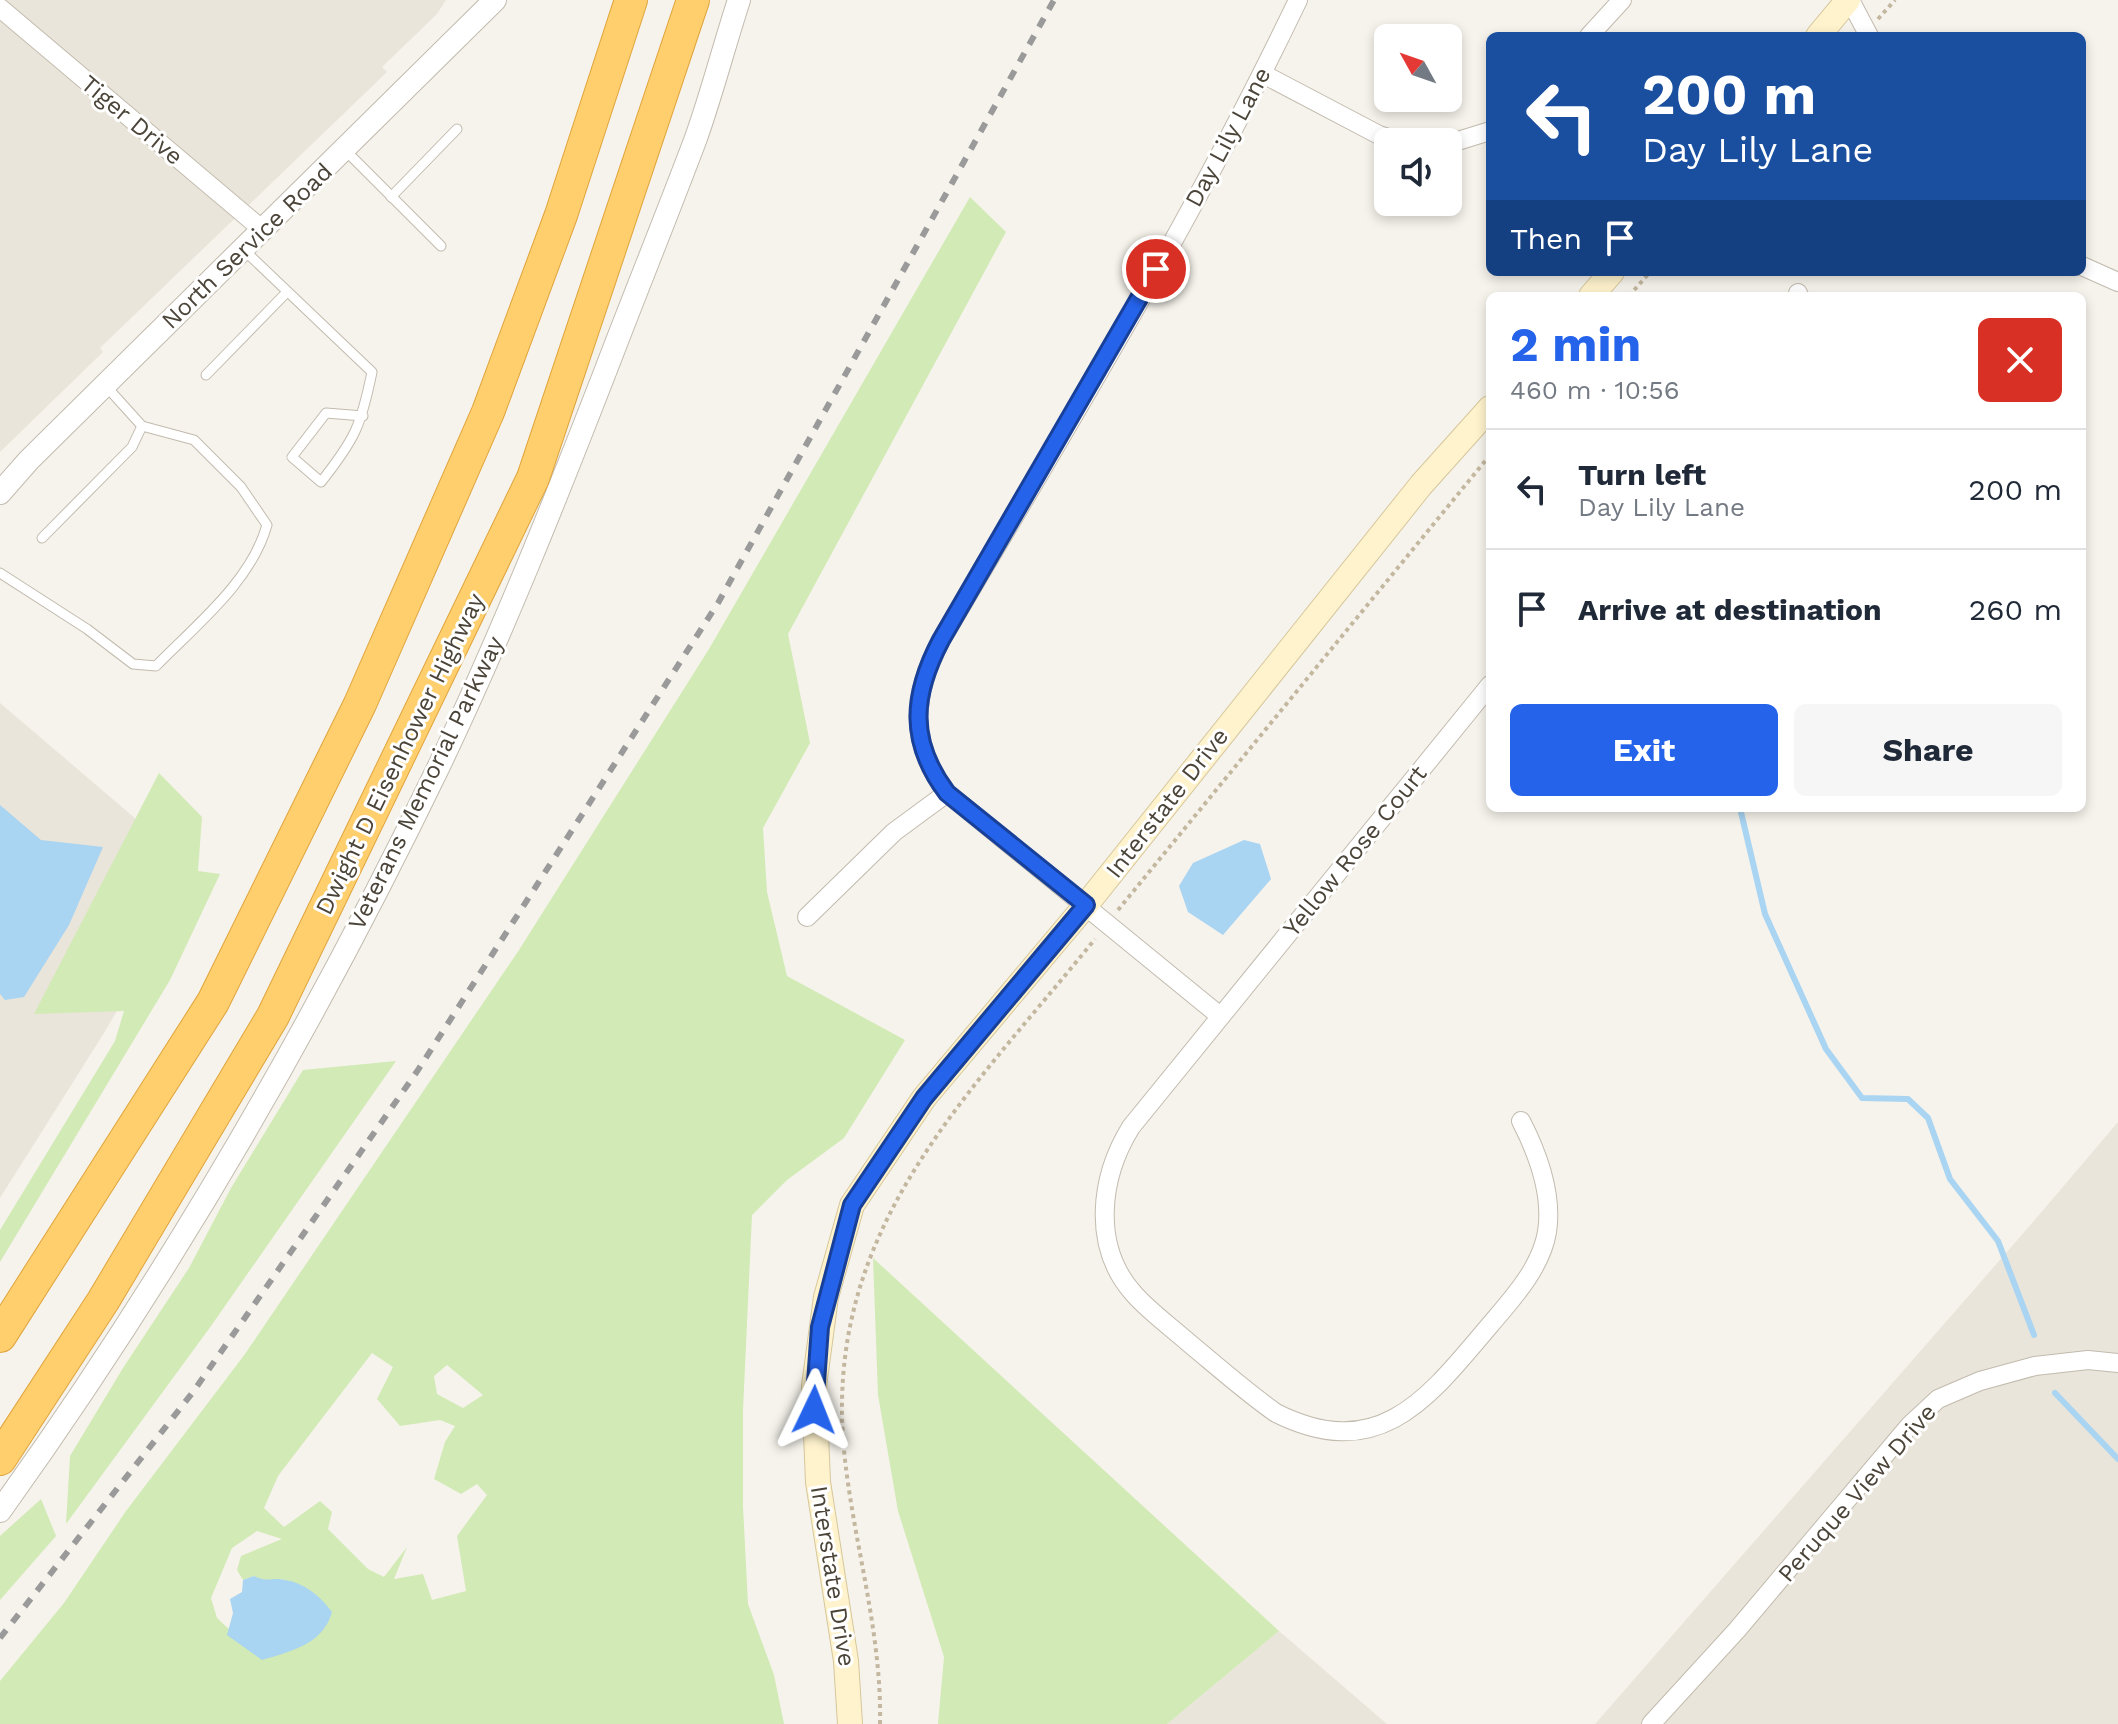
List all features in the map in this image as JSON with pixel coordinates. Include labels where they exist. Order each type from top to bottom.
[{"type":"highway","points":[[0,1336],[213,1002],[360,704],[488,412],[561,215],[631,0]]},
{"type":"highway","name":"Dwight D Eisenhower Highway","points":[[0,1459],[103,1301],[273,1016],[533,478],[693,0]]},
{"type":"main road","points":[[1821,32],[1849,0]]},
{"type":"main road","points":[[1594,292],[1608,276]]},
{"type":"main road","name":"Interstate Drive","points":[[850,1724],[846,1661],[818,1482],[814,1398],[823,1312],[852,1205],[924,1098],[1086,905],[1411,497],[1486,413]]},
{"type":"street","name":"North Service Road","points":[[0,493],[29,460],[495,0]]},
{"type":"street","name":"Veterans Memorial Parkway","points":[[0,1511],[51,1441],[183,1236],[285,1062],[440,764],[517,591],[591,407],[697,134],[739,0]]},
{"type":"street","name":"Day Lily Lane","points":[[1220,1016],[947,793],[933,774],[918,725],[919,695],[927,667],[1086,394],[1263,74],[1298,0]]},
{"type":"street","points":[[1593,32],[1622,0]]},
{"type":"street","points":[[1849,0],[1867,32]]},
{"type":"street","name":"Tiger Drive","points":[[0,8],[264,231]]},
{"type":"street","points":[[1263,74],[1374,132]]},
{"type":"street","points":[[1462,140],[1486,132]]},
{"type":"street","points":[[2086,268],[2118,282]]},
{"type":"street","name":"Yellow Rose Court","points":[[1486,690],[1131,1127],[1117,1148],[1105,1192],[1106,1235],[1120,1275],[1149,1309],[1253,1397],[1296,1423],[1342,1431],[1365,1429],[1403,1415],[1436,1388],[1527,1279],[1547,1235],[1549,1216],[1543,1178],[1521,1121]]},
{"type":"street","points":[[807,917],[894,832],[947,793]]},
{"type":"street","name":"Peruque View Drive","points":[[1651,1724],[1737,1630],[1910,1425],[1938,1399],[1980,1381],[2035,1366],[2088,1360],[2118,1363]]},
{"type":"lane","points":[[391,197],[457,129]]},
{"type":"lane","points":[[345,150],[441,246]]},
{"type":"lane","points":[[244,250],[372,372],[363,416],[350,446],[321,482],[292,457],[326,413],[363,416]]},
{"type":"lane","points":[[206,375],[287,292]]},
{"type":"lane","points":[[0,573],[87,629],[133,664],[156,666],[223,598],[261,546],[267,525],[241,487],[194,440],[142,426],[105,385]]},
{"type":"lane","points":[[42,538],[132,447],[142,426]]},
{"type":"path","points":[[1889,7],[1895,0]]},
{"type":"path","points":[[1632,292],[1646,276]]},
{"type":"path","points":[[880,1724],[878,1666],[845,1461],[842,1423],[845,1356],[855,1302],[881,1227],[928,1146],[1486,460]]},
{"type":"shaded area","points":[[0,0],[446,0],[437,14],[382,67],[387,72],[100,348],[103,352],[0,452]]},
{"type":"shaded area","points":[[0,703],[198,872],[104,1033],[0,1198]]},
{"type":"shaded area","points":[[2118,1122],[2118,1724],[1595,1724],[2033,1222]]},
{"type":"shaded area","points":[[1279,1631],[1387,1724],[1167,1724]]},
{"type":"green space","points":[[970,197],[1006,232],[788,634],[810,743],[763,828],[767,892],[787,976],[905,1040],[844,1138],[787,1180],[752,1215],[743,1410],[743,1506],[748,1604],[774,1675],[784,1724],[0,1724],[0,1681],[64,1603],[126,1511],[245,1354],[519,950],[709,649]],"holes":[[[372,1353],[393,1367],[377,1399],[400,1426],[440,1420],[455,1426],[445,1442],[434,1479],[461,1494],[477,1484],[487,1495],[457,1536],[466,1591],[432,1600],[423,1574],[394,1579],[407,1547],[384,1577],[368,1569],[328,1529],[332,1512],[320,1501],[284,1527],[264,1508],[278,1476]],[[447,1365],[483,1395],[463,1408],[437,1394],[434,1376]],[[257,1531],[282,1539],[241,1556],[237,1570],[243,1580],[254,1576],[264,1582],[284,1579],[232,1632],[217,1618],[211,1598],[232,1548]]]},
{"type":"green space","points":[[159,773],[202,817],[198,871],[220,874],[170,980],[0,1262],[0,1230],[115,1041],[124,1011],[34,1014]]},
{"type":"green space","points":[[396,1061],[211,1326],[66,1524],[70,1456],[189,1268],[231,1188],[303,1070]]},
{"type":"green space","points":[[873,1258],[1279,1631],[1167,1724],[938,1724],[944,1657],[898,1511],[878,1395]]},
{"type":"green space","points":[[41,1499],[56,1536],[0,1600],[0,1536]]},
{"type":"water","points":[[0,805],[41,840],[103,847],[69,925],[24,997],[5,1000],[0,994]]},
{"type":"water","points":[[1244,840],[1260,844],[1271,879],[1223,935],[1188,912],[1179,886],[1193,863]]},
{"type":"water","points":[[254,1576],[280,1579],[306,1587],[332,1612],[328,1623],[305,1645],[262,1660],[227,1635],[233,1613],[230,1599],[242,1592],[243,1580]]},
{"type":"waterway","points":[[1741,812],[1765,914],[1826,1049],[1862,1098],[1908,1099],[1928,1118],[1950,1179],[1998,1241],[2034,1335]]},
{"type":"waterway","points":[[2055,1393],[2118,1459]]},
{"type":"railway","points":[[0,1638],[193,1392],[418,1070],[718,603],[1054,0]]},
{"type":"route","points":[[814,1410],[820,1327],[852,1205],[924,1098],[1086,905],[947,793],[933,774],[924,752],[918,725],[919,695],[927,667],[941,640],[1156,269]]}]
